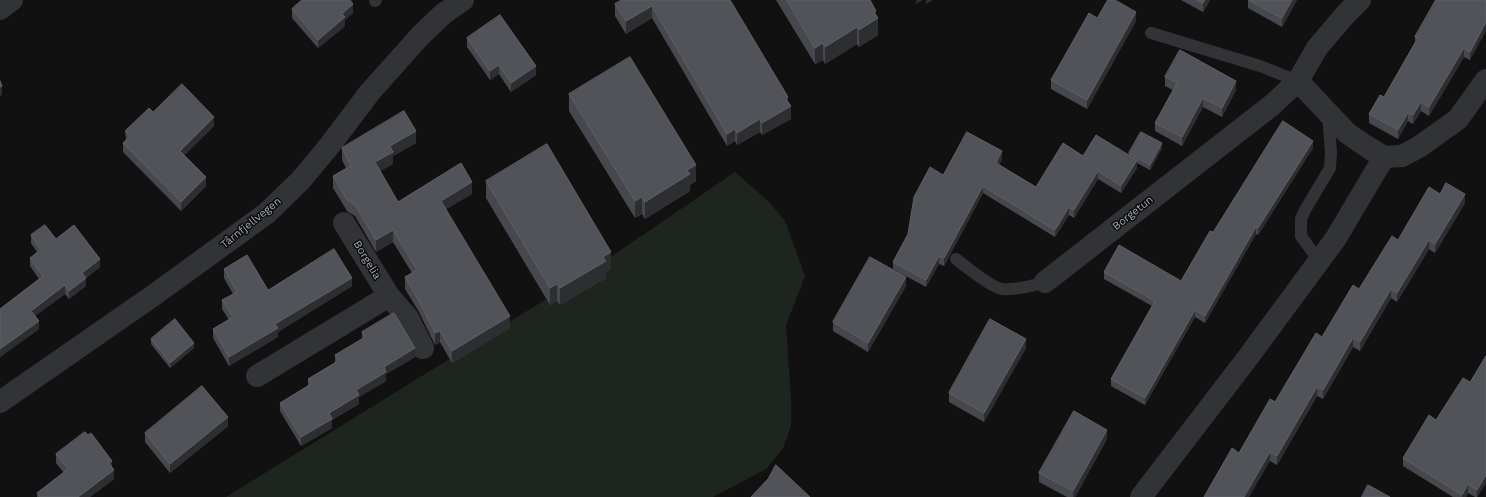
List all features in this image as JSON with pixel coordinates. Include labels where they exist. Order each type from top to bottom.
[{"type":"street","points":[[0,9],[12,0]]},
{"type":"street","name":"Tårnfjellvegen","points":[[0,402],[154,295],[267,213],[300,181],[330,145],[370,92],[421,35],[443,14],[463,0]]},
{"type":"street","name":"Borgetun","points":[[1045,282],[1272,105],[1298,81],[1317,48],[1360,0]]},
{"type":"street","points":[[1298,81],[1347,134],[1384,157],[1402,156],[1419,147],[1458,119],[1486,80]]},
{"type":"street","points":[[1141,497],[1249,356],[1336,238],[1384,157]]},
{"type":"street","name":"Borgelia","points":[[344,223],[389,296],[408,318],[423,348]]},
{"type":"street","points":[[258,376],[389,296]]},
{"type":"lane","points":[[1151,33],[1260,66],[1298,81]]},
{"type":"lane","points":[[1318,261],[1301,236],[1301,219],[1330,168],[1331,152],[1328,113]]},
{"type":"lane","name":"Borgetun","points":[[956,259],[982,278],[1001,289],[1021,288],[1045,282]]},
{"type":"shaded area","points":[[735,172],[769,202],[785,221],[805,276],[786,325],[791,400],[791,426],[783,448],[766,469],[713,497],[226,497],[574,282]]},
{"type":"building","points":[[302,0],[350,0],[353,4],[342,14],[345,17],[318,40],[292,9]]},
{"type":"building","points":[[622,0],[730,0],[788,97],[786,99],[791,106],[762,123],[760,119],[737,133],[735,129],[727,134],[652,6],[626,21],[615,4]]},
{"type":"building","points":[[787,0],[870,0],[876,11],[874,12],[878,18],[859,30],[857,27],[825,47],[823,43],[815,48]]},
{"type":"building","points":[[1108,0],[1115,0],[1136,12],[1087,100],[1051,80],[1089,13],[1097,18]]},
{"type":"building","points":[[1197,0],[1205,0],[1203,3]]},
{"type":"building","points":[[1249,0],[1292,0],[1282,18]]},
{"type":"building","points":[[1436,0],[1486,0],[1486,22],[1470,52],[1464,48],[1429,107],[1421,102],[1413,115],[1408,113],[1398,130],[1369,114],[1380,95],[1384,97],[1418,38],[1415,37]]},
{"type":"building","points":[[500,15],[536,66],[511,83],[499,65],[490,71],[467,38]]},
{"type":"building","points":[[1180,50],[1236,81],[1222,108],[1203,98],[1182,137],[1155,123],[1177,83],[1165,77]]},
{"type":"building","points":[[630,57],[696,165],[687,170],[690,174],[645,202],[642,197],[635,201],[569,94]]},
{"type":"building","points":[[182,84],[214,117],[180,151],[206,177],[181,202],[123,143],[130,136],[125,131],[149,108],[153,112]]},
{"type":"building","points":[[404,111],[416,131],[390,146],[393,152],[375,162],[398,202],[461,163],[472,182],[441,201],[510,316],[452,351],[440,331],[435,333],[405,277],[417,270],[393,230],[376,240],[355,205],[347,200],[333,176],[351,166],[342,148]]},
{"type":"building","points":[[1283,121],[1313,141],[1258,228],[1256,227],[1205,316],[1195,310],[1145,398],[1111,379],[1155,301],[1104,272],[1119,245],[1181,281],[1210,231],[1213,232]]},
{"type":"building","points":[[967,132],[1002,151],[996,163],[1036,187],[1063,143],[1083,156],[1096,135],[1137,160],[1121,186],[1098,171],[1074,210],[1069,207],[1055,230],[983,186],[944,258],[939,256],[926,280],[893,262],[908,234],[914,197],[930,167],[943,175]]},
{"type":"building","points":[[1141,132],[1162,143],[1150,165],[1129,153]]},
{"type":"building","points":[[547,144],[611,252],[603,257],[606,261],[560,288],[557,284],[550,288],[486,181]]},
{"type":"building","points":[[1446,183],[1465,194],[1435,244],[1429,240],[1397,293],[1391,289],[1360,342],[1353,338],[1323,390],[1317,387],[1277,456],[1270,452],[1244,497],[1204,497],[1232,448],[1239,453],[1270,399],[1275,402],[1316,333],[1322,337],[1353,285],[1359,289],[1392,236],[1398,240],[1429,187],[1440,194]]},
{"type":"building","points":[[45,225],[56,239],[74,225],[100,259],[82,273],[86,278],[69,291],[65,285],[31,311],[39,321],[0,349],[0,309],[43,276],[30,258],[41,250],[31,235]]},
{"type":"building","points":[[334,249],[352,278],[275,324],[278,328],[229,357],[213,329],[233,317],[222,300],[237,292],[224,269],[247,255],[268,290]]},
{"type":"building","points":[[870,257],[906,277],[868,343],[833,322]]},
{"type":"building","points":[[394,313],[415,348],[384,367],[386,372],[356,390],[359,395],[329,413],[332,419],[301,437],[280,403],[311,384],[308,379],[338,361],[335,355],[365,337],[362,332]]},
{"type":"building","points":[[175,319],[194,343],[170,363],[151,339]]},
{"type":"building","points":[[990,319],[1026,339],[984,413],[949,393]]},
{"type":"building","points":[[1486,356],[1486,475],[1477,490],[1468,484],[1462,495],[1403,458],[1429,415],[1436,420],[1463,378],[1470,382]]},
{"type":"building","points":[[202,386],[228,417],[170,464],[145,433]]},
{"type":"building","points":[[1074,411],[1107,430],[1073,491],[1039,473]]},
{"type":"building","points":[[85,432],[88,435],[91,433],[112,461],[109,463],[114,470],[78,497],[40,497],[37,493],[68,469],[56,454]]},
{"type":"building","points":[[776,465],[810,497],[751,497],[768,479]]},
{"type":"building","points":[[1368,485],[1390,497],[1362,497]]}]
